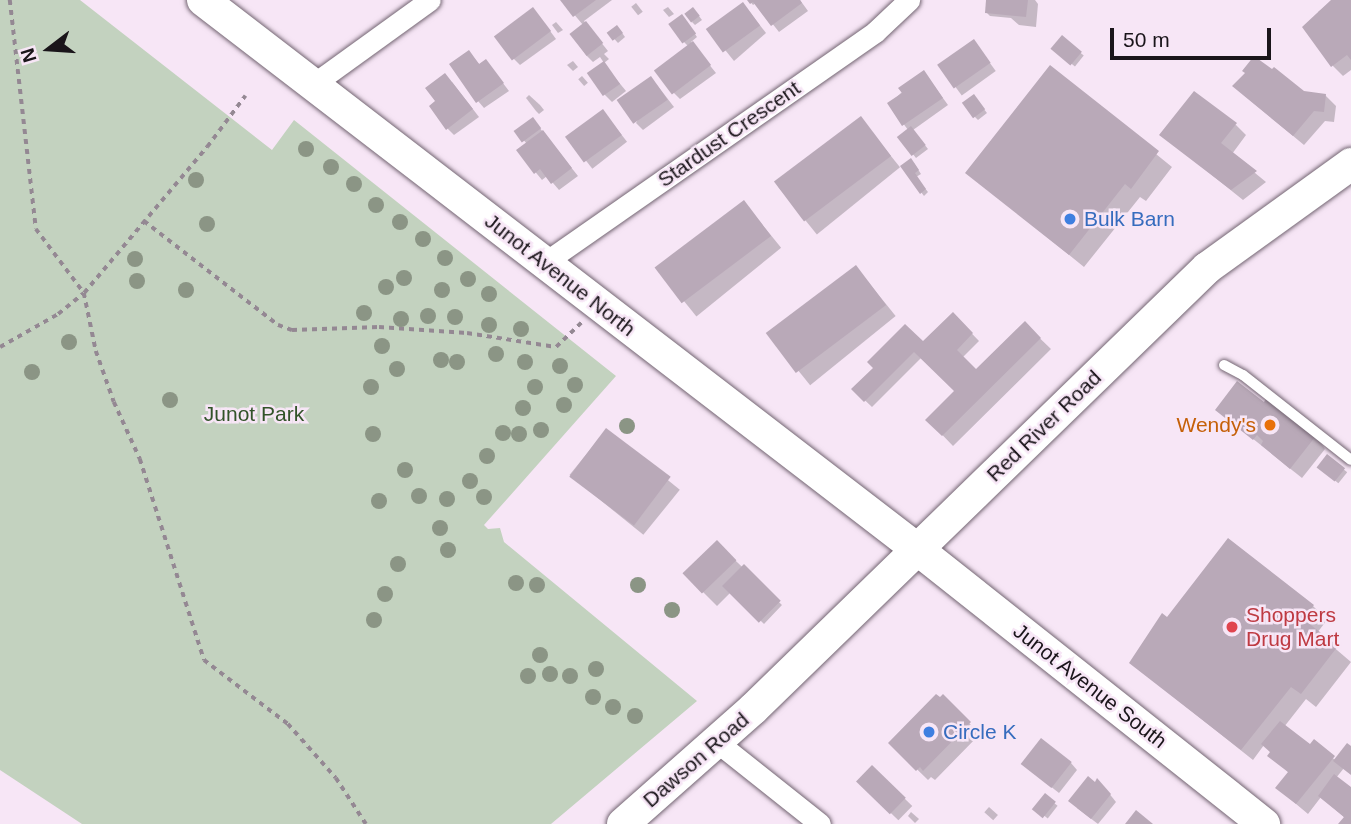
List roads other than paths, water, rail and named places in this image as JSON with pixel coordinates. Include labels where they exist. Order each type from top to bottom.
[{"type":"main road","name":"Junot Avenue North","points":[[203,0],[917,549]]},
{"type":"main road","name":"Red River Road","points":[[753,709],[1207,268],[1351,164]]},
{"type":"main road","name":"Junot Avenue South","points":[[917,549],[1264,824]]},
{"type":"main road","name":"Dawson Road","points":[[654,824],[753,709]]},
{"type":"main road","name":"Dawson Road","points":[[623,824],[753,709]]},
{"type":"street","points":[[312,85],[430,0]]},
{"type":"street","name":"Stardust Crescent","points":[[544,263],[875,32],[909,0]]},
{"type":"street","points":[[722,746],[820,824]]},
{"type":"lane","points":[[1224,365],[1243,375],[1351,460]]},
{"type":"place","name":"Bulk Barn","points":[[1070,219]]},
{"type":"place","name":"Wendy's","points":[[1270,425]]},
{"type":"place","name":"Shoppers Drug Mart","points":[[1232,627]]},
{"type":"place","name":"Circle K","points":[[929,732]]},
{"type":"park label","name":"Junot Park","points":[[254,414]]}]
